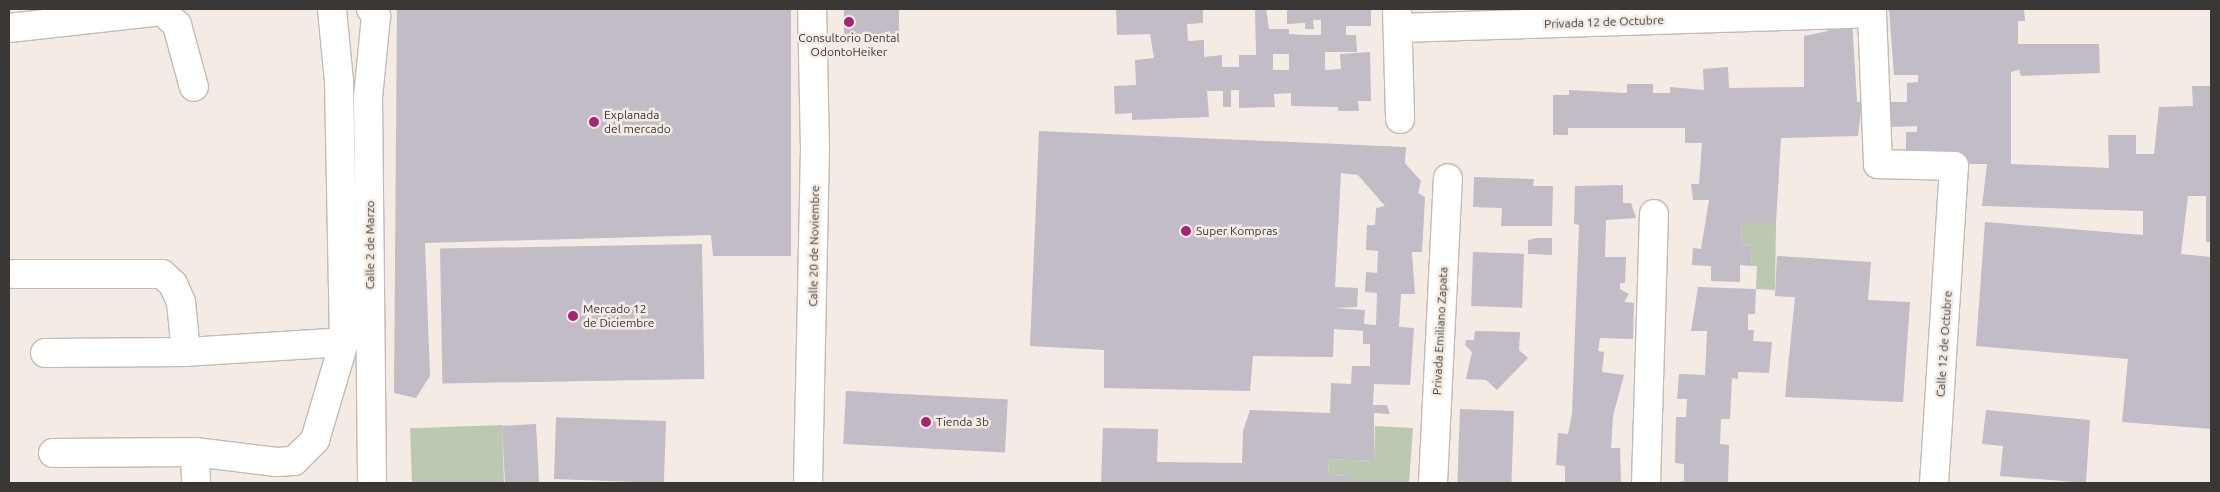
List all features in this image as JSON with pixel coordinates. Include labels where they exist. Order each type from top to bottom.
[{"type":"street","points":[[53,454],[194,452],[276,462],[294,461],[308,452],[344,342],[339,81],[332,9]]},
{"type":"street","name":"Calle 2 de Marzo","points":[[371,9],[376,16],[368,98],[372,483]]},
{"type":"street","name":"Calle 20 de Noviembre","points":[[808,483],[815,178],[812,9]]},
{"type":"street","points":[[9,28],[162,11],[177,25],[194,87]]},
{"type":"street","name":"Privada 12 de Octubre","points":[[1398,18],[1872,13],[1878,164],[1954,166],[1953,205]]},
{"type":"street","points":[[1398,18],[1400,119]]},
{"type":"street","name":"Privada Emiliano Zapata","points":[[1434,483],[1448,178]]},
{"type":"street","name":"Calle 12 de Octubre","points":[[1934,483],[1953,205]]},
{"type":"street","points":[[1646,483],[1654,214]]},
{"type":"street","points":[[14,274],[162,274],[173,284],[181,302],[186,352]]},
{"type":"street","points":[[45,354],[186,352],[344,342]]},
{"type":"street","points":[[194,452],[196,483]]},
{"type":"green space","points":[[1742,223],[1776,223],[1775,290],[1756,289],[1757,266],[1751,266],[1752,246],[1741,245]]},
{"type":"green space","points":[[502,425],[504,483],[412,483],[410,428]]},
{"type":"green space","points":[[1375,426],[1413,428],[1409,483],[1351,483],[1351,476],[1328,475],[1329,459],[1374,461]]},
{"type":"building","name":"Explanada del mercado","points":[[397,9],[791,9],[791,256],[713,256],[711,235],[425,243],[430,376],[416,398],[394,393]]},
{"type":"building","points":[[844,9],[899,9],[899,34],[844,34]]},
{"type":"building","points":[[1116,9],[1203,9],[1203,23],[1187,24],[1188,41],[1204,40],[1204,57],[1222,55],[1222,67],[1239,67],[1239,55],[1256,55],[1255,9],[1266,9],[1269,29],[1289,29],[1289,34],[1321,35],[1321,20],[1313,20],[1314,29],[1305,29],[1305,23],[1287,24],[1287,9],[1371,9],[1371,26],[1346,26],[1346,35],[1356,35],[1357,52],[1325,52],[1325,70],[1341,69],[1340,54],[1370,52],[1371,101],[1358,101],[1359,111],[1338,111],[1338,107],[1291,106],[1291,93],[1274,94],[1275,107],[1239,108],[1239,90],[1231,90],[1231,107],[1223,107],[1223,91],[1207,91],[1209,117],[1132,120],[1132,113],[1115,114],[1114,86],[1136,85],[1135,60],[1154,58],[1150,34],[1117,35]],"holes":[[[1273,54],[1289,54],[1289,70],[1273,70]]]},
{"type":"building","points":[[1889,9],[2024,9],[2025,21],[2018,21],[2018,44],[2099,44],[2100,73],[2021,76],[2019,70],[2011,72],[2011,164],[2109,168],[2108,135],[2136,135],[2136,154],[2154,154],[2159,107],[2193,106],[2192,86],[2211,86],[2211,242],[2206,242],[2206,196],[2188,196],[2181,254],[2211,257],[2211,429],[2122,422],[2128,359],[1976,346],[1985,222],[2143,235],[2143,211],[1982,206],[1987,164],[1959,164],[1906,154],[1906,132],[1917,132],[1917,126],[1891,127],[1891,102],[1907,102],[1907,83],[1918,82],[1918,75],[1894,75]]},
{"type":"building","points":[[1828,20],[1852,20],[1857,102],[1862,102],[1858,136],[1781,138],[1776,223],[1742,223],[1741,245],[1752,246],[1751,266],[1740,265],[1740,282],[1711,281],[1711,266],[1692,265],[1693,248],[1701,249],[1709,200],[1693,200],[1691,184],[1699,184],[1702,143],[1685,143],[1685,128],[1568,128],[1568,135],[1553,135],[1553,95],[1569,95],[1569,90],[1627,93],[1627,84],[1653,84],[1653,93],[1670,93],[1670,87],[1704,90],[1703,69],[1728,67],[1729,88],[1804,87],[1804,36],[1828,31]]},
{"type":"building","name":"Super Kompras","points":[[1039,131],[1406,147],[1405,163],[1421,181],[1418,193],[1425,197],[1422,252],[1412,252],[1415,294],[1401,294],[1399,327],[1414,328],[1410,385],[1374,384],[1373,405],[1387,405],[1390,414],[1374,413],[1374,461],[1329,459],[1328,475],[1351,476],[1351,483],[1101,483],[1103,428],[1158,429],[1157,462],[1242,463],[1243,431],[1250,410],[1330,413],[1331,383],[1351,384],[1352,366],[1370,366],[1370,344],[1363,344],[1363,331],[1334,329],[1333,357],[1253,356],[1250,391],[1104,388],[1104,350],[1030,346]],"holes":[[[1341,173],[1358,175],[1385,206],[1376,208],[1375,225],[1367,225],[1366,250],[1378,251],[1377,273],[1366,272],[1365,292],[1377,293],[1376,325],[1364,324],[1365,310],[1334,308],[1357,307],[1358,288],[1335,287]]]},
{"type":"building","points":[[1474,177],[1534,179],[1533,186],[1553,186],[1552,226],[1501,226],[1502,208],[1473,207]]},
{"type":"building","points":[[1623,185],[1623,203],[1631,203],[1636,218],[1606,220],[1605,257],[1626,257],[1625,283],[1620,283],[1620,289],[1629,294],[1624,302],[1634,303],[1633,339],[1600,338],[1598,351],[1604,352],[1602,372],[1624,375],[1613,416],[1611,448],[1620,448],[1621,483],[1565,483],[1565,466],[1556,465],[1558,433],[1568,434],[1572,414],[1579,225],[1574,224],[1575,186]]},
{"type":"building","points":[[1552,238],[1552,255],[1528,254],[1528,240]]},
{"type":"building","name":"Mercado 12 de Diciembre","points":[[702,244],[704,379],[442,384],[440,249]]},
{"type":"building","points":[[1473,252],[1524,254],[1522,308],[1471,306]]},
{"type":"building","points":[[1777,256],[1871,262],[1868,300],[1910,302],[1903,402],[1785,397],[1795,297],[1775,296]]},
{"type":"building","points":[[1698,287],[1756,289],[1755,314],[1748,314],[1748,330],[1754,330],[1753,341],[1772,342],[1769,373],[1738,372],[1738,379],[1732,378],[1730,419],[1721,419],[1720,444],[1729,445],[1728,483],[1671,483],[1684,481],[1684,464],[1675,463],[1676,417],[1686,417],[1687,399],[1677,399],[1679,374],[1705,375],[1707,331],[1691,331]]},
{"type":"building","points":[[1475,331],[1520,332],[1519,350],[1528,358],[1497,390],[1486,380],[1466,379],[1472,352],[1465,345],[1466,340],[1474,340]]},
{"type":"building","name":"Tienda 3b","points":[[846,391],[1008,399],[1005,452],[843,444]]},
{"type":"building","points":[[1460,409],[1514,411],[1511,483],[1457,483]]},
{"type":"building","points":[[1986,410],[2090,420],[2086,483],[2000,476],[2003,446],[1982,444]]},
{"type":"building","points":[[556,417],[666,421],[664,483],[554,479]]},
{"type":"building","points":[[536,424],[539,483],[505,483],[502,426]]},
{"type":"place","name":"Consultorio Dental OdontoHeiker","points":[[849,22]]},
{"type":"place","name":"Explanada del mercado","points":[[594,122]]},
{"type":"place","name":"Super Kompras","points":[[1186,231]]},
{"type":"place","name":"Mercado 12 de Diciembre","points":[[573,316]]},
{"type":"place","name":"Tienda 3b","points":[[926,422]]}]
